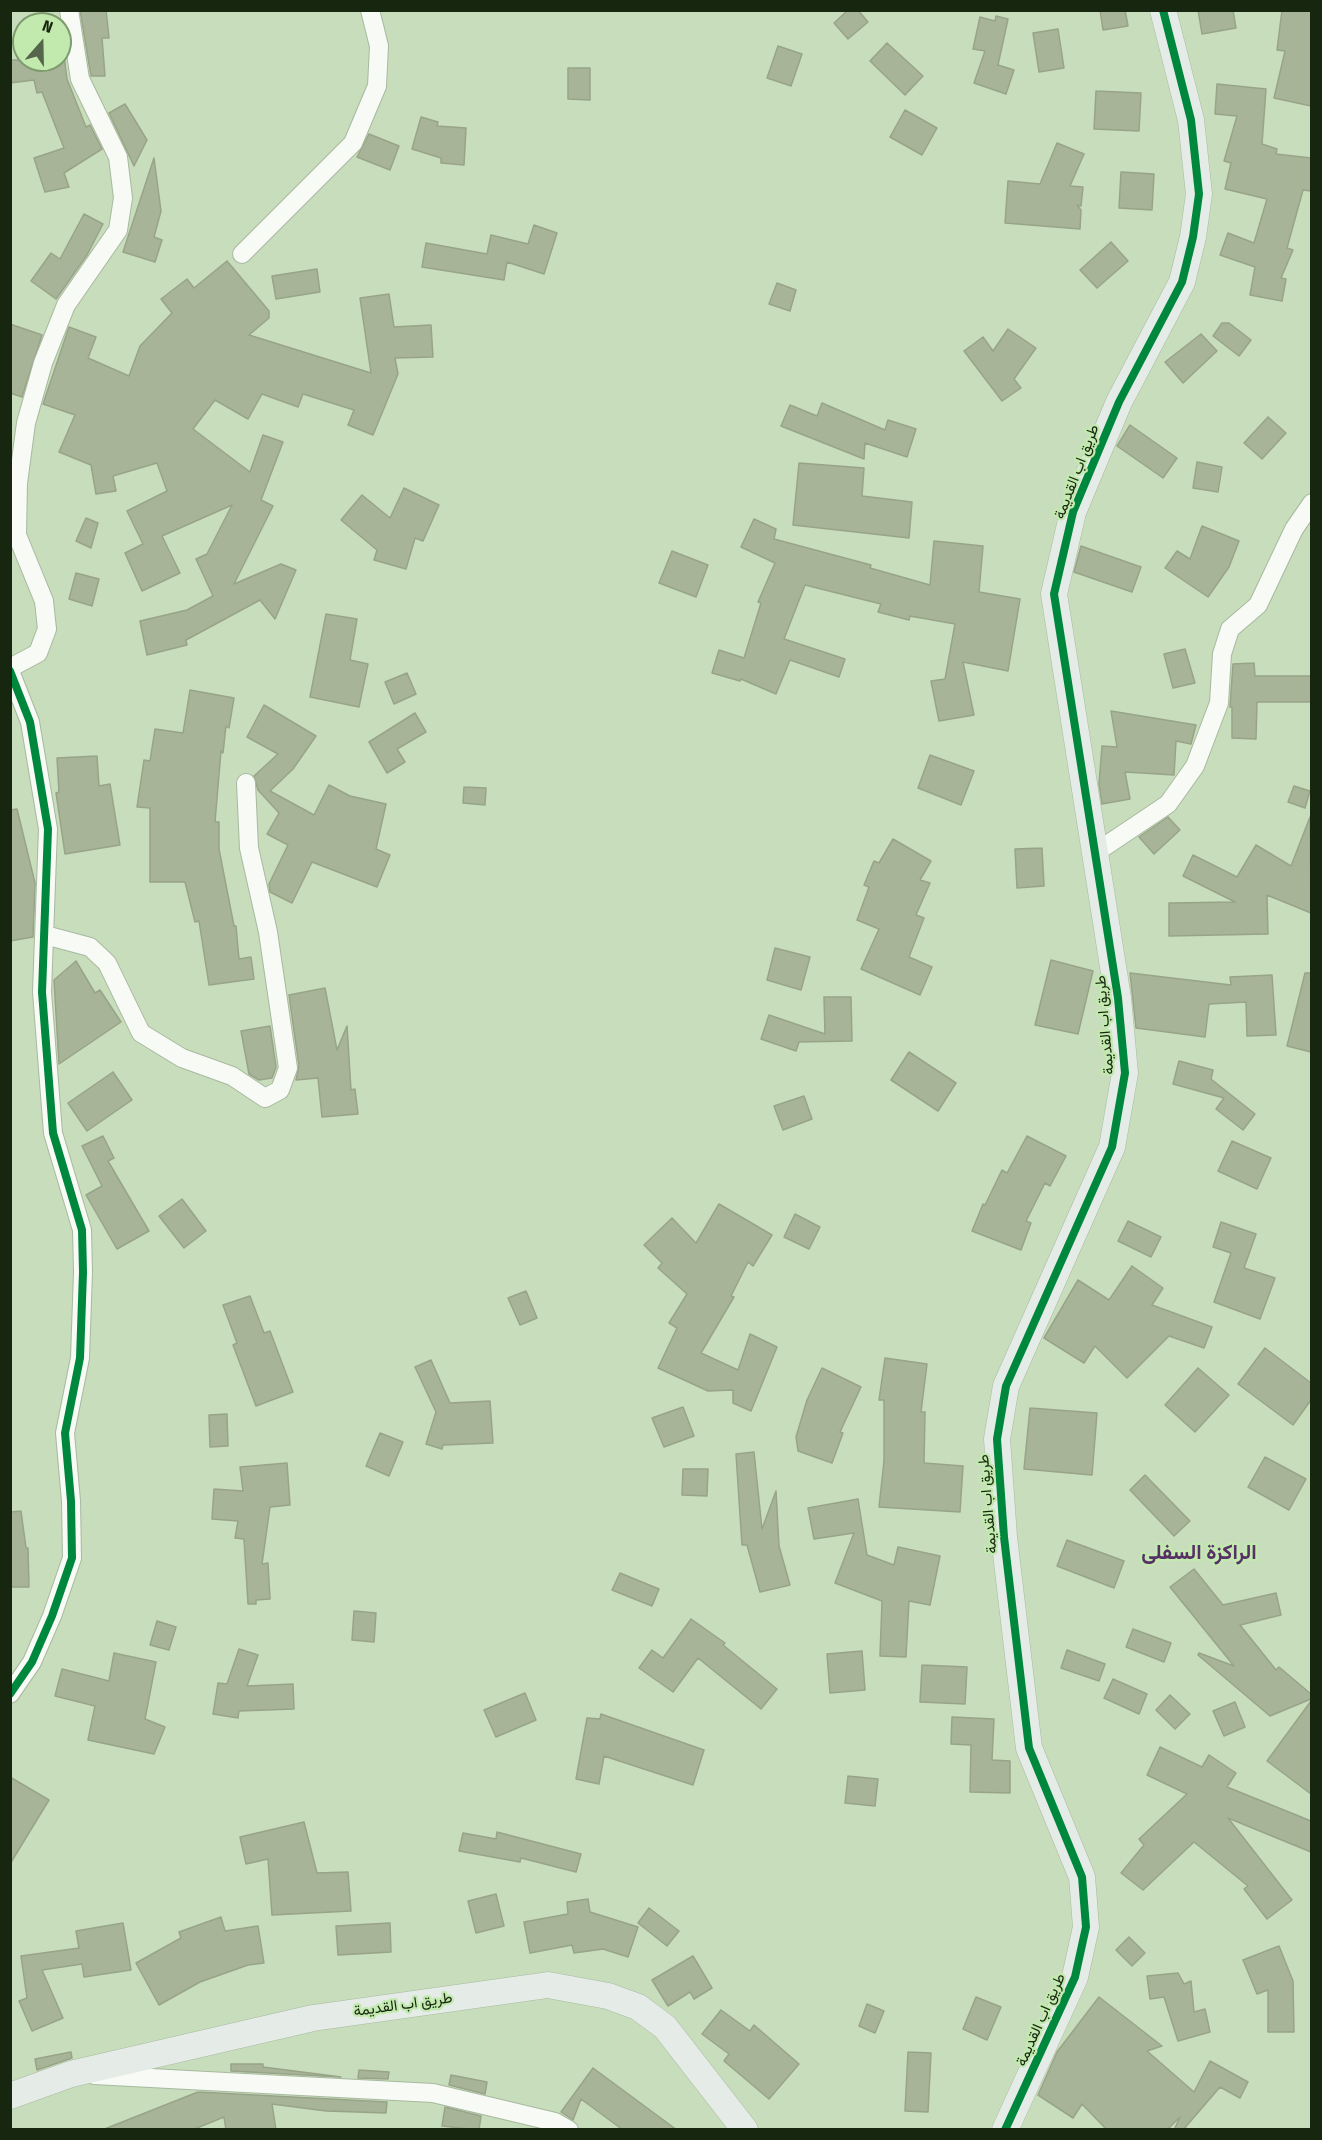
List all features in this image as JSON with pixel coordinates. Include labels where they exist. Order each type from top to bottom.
[{"type":"street","points":[[10,1694],[32,1662],[52,1616],[72,1558],[71,1501],[65,1433],[80,1358],[82,1230],[53,1133],[42,992],[48,829],[30,722],[10,670],[38,653],[47,629],[44,601],[17,535],[18,483],[26,423],[43,363],[66,305],[118,230],[123,198],[118,157],[80,79],[69,10]]},
{"type":"street","points":[[242,254],[353,143],[377,86],[379,46],[370,10]]},
{"type":"street","name":"طريق اب القديمة","points":[[1005,2130],[1075,1977],[1086,1927],[1082,1877],[1029,1748],[1004,1537],[997,1439],[1006,1386],[1112,1147],[1125,1073],[1118,999],[1054,594],[1073,512],[1119,402],[1182,282],[1193,237],[1199,194],[1191,120],[1163,10]]},
{"type":"street","points":[[1095,853],[1168,804],[1195,766],[1219,703],[1222,654],[1230,629],[1258,605],[1294,529],[1311,503]]},
{"type":"street","points":[[45,935],[90,947],[107,963],[141,1033],[182,1058],[232,1076],[265,1098],[280,1090],[288,1068],[268,932],[249,848],[246,783]]},
{"type":"street","name":"طريق اب القديمة","points":[[10,2096],[71,2074],[313,2018],[548,1985],[608,1996],[638,2007],[656,2020],[665,2027],[745,2130]]},
{"type":"street","points":[[71,2074],[433,2093],[555,2122],[569,2130]]},
{"type":"building","points":[[80,10],[106,10],[109,38],[102,38],[105,76],[91,76]]},
{"type":"building","points":[[848,10],[858,10],[868,22],[848,39],[834,23]]},
{"type":"building","points":[[1100,10],[1125,10],[1128,26],[1103,30]]},
{"type":"building","points":[[1198,10],[1233,10],[1236,28],[1202,34]]},
{"type":"building","points":[[1282,10],[1311,10],[1311,106],[1274,98],[1285,51],[1277,50]]},
{"type":"building","points":[[996,16],[1008,19],[998,65],[1014,70],[1006,94],[974,83],[985,51],[973,49],[980,17],[995,21]]},
{"type":"building","points":[[1058,29],[1064,68],[1039,72],[1033,33]]},
{"type":"building","points":[[887,43],[923,76],[905,95],[870,61]]},
{"type":"building","points":[[778,46],[802,54],[791,86],[767,78]]},
{"type":"building","points":[[10,60],[12,60],[12,72],[66,72],[86,127],[90,125],[102,149],[64,173],[69,187],[45,192],[34,158],[64,148],[42,92],[37,93],[34,80],[10,83]]},
{"type":"building","points":[[568,68],[590,68],[590,100],[568,99]]},
{"type":"building","points":[[1217,84],[1266,89],[1262,144],[1277,149],[1276,154],[1311,158],[1311,191],[1303,190],[1287,248],[1293,250],[1281,278],[1286,279],[1282,301],[1250,295],[1255,267],[1220,255],[1228,233],[1254,243],[1267,199],[1225,189],[1231,163],[1224,161],[1237,116],[1215,114]]},
{"type":"building","points":[[1096,91],[1141,93],[1139,131],[1094,129]]},
{"type":"building","points":[[125,104],[147,140],[134,166],[109,113]]},
{"type":"building","points":[[905,110],[937,128],[922,155],[890,137]]},
{"type":"building","points":[[421,117],[438,122],[437,126],[466,128],[464,165],[441,163],[441,158],[412,149]]},
{"type":"building","points":[[369,134],[399,146],[390,170],[357,157]]},
{"type":"building","points":[[1057,143],[1084,154],[1070,186],[1083,187],[1081,206],[1077,205],[1081,210],[1080,229],[1005,223],[1008,181],[1040,184]]},
{"type":"building","points":[[154,158],[161,211],[154,237],[162,240],[155,262],[123,252]]},
{"type":"building","points":[[1121,172],[1154,174],[1152,210],[1119,208]]},
{"type":"building","points":[[84,214],[103,224],[87,255],[56,299],[31,281],[51,253],[60,259]]},
{"type":"building","points":[[534,225],[557,233],[544,274],[507,262],[504,280],[422,267],[426,243],[487,254],[491,235],[528,244]]},
{"type":"building","points":[[1111,242],[1128,261],[1097,288],[1080,270]]},
{"type":"building","points":[[227,261],[269,311],[269,318],[249,335],[371,373],[360,298],[389,294],[394,327],[431,325],[433,357],[395,358],[398,374],[373,435],[348,425],[354,410],[303,394],[298,407],[262,394],[248,419],[215,400],[193,429],[250,472],[263,435],[283,442],[261,500],[273,506],[234,584],[281,564],[296,570],[275,619],[260,600],[186,640],[187,645],[147,655],[140,621],[187,610],[213,596],[196,559],[207,554],[232,505],[162,536],[180,573],[142,591],[125,553],[143,544],[127,511],[167,491],[157,463],[113,476],[116,491],[96,494],[91,465],[59,452],[75,415],[43,404],[69,327],[96,337],[88,358],[129,376],[140,346],[172,313],[161,299],[187,279],[194,288]]},
{"type":"building","points":[[317,269],[320,292],[276,299],[272,276]]},
{"type":"building","points":[[777,283],[796,290],[790,311],[769,304]]},
{"type":"building","points":[[1222,323],[1229,323],[1251,340],[1239,356],[1213,336]]},
{"type":"building","points":[[10,324],[42,335],[22,397],[10,393]]},
{"type":"building","points":[[1008,329],[1036,348],[1014,379],[1021,388],[1002,401],[964,351],[983,337],[993,351]]},
{"type":"building","points":[[1201,334],[1217,351],[1183,383],[1165,362]]},
{"type":"building","points":[[822,403],[885,430],[888,420],[916,429],[907,457],[865,443],[864,459],[781,426],[790,405],[817,416]]},
{"type":"building","points":[[1268,417],[1286,433],[1262,459],[1244,443]]},
{"type":"building","points":[[1130,425],[1177,458],[1163,478],[1117,446]]},
{"type":"building","points":[[1197,462],[1222,467],[1218,492],[1193,488]]},
{"type":"building","points":[[799,463],[864,468],[862,496],[912,502],[909,538],[793,525]]},
{"type":"building","points":[[404,488],[439,505],[423,541],[415,538],[406,569],[374,560],[377,550],[341,520],[362,495],[390,518]]},
{"type":"building","points":[[86,518],[98,523],[91,548],[76,541]]},
{"type":"building","points":[[754,519],[776,529],[774,539],[871,565],[870,568],[930,585],[934,541],[983,546],[979,592],[1020,599],[1008,671],[963,662],[974,715],[939,721],[931,681],[945,679],[955,624],[910,616],[909,620],[878,612],[881,604],[805,585],[784,639],[845,659],[839,677],[790,660],[776,694],[741,679],[740,681],[712,673],[719,650],[744,658],[761,603],[758,602],[775,563],[741,547]]},
{"type":"building","points":[[1202,526],[1239,541],[1229,567],[1208,597],[1165,568],[1177,551],[1190,559]]},
{"type":"building","points":[[1081,546],[1141,567],[1132,592],[1074,572]]},
{"type":"building","points":[[672,551],[708,565],[696,597],[659,583]]},
{"type":"building","points":[[76,573],[99,579],[92,606],[69,599]]},
{"type":"building","points":[[326,614],[357,619],[350,660],[368,664],[359,707],[310,697]]},
{"type":"building","points":[[1185,649],[1195,683],[1173,688],[1164,654]]},
{"type":"building","points":[[1254,663],[1255,676],[1311,676],[1311,702],[1257,702],[1256,739],[1232,738],[1232,707],[1230,707],[1233,664]]},
{"type":"building","points":[[407,673],[416,694],[394,704],[385,682]]},
{"type":"building","points":[[190,690],[234,698],[229,728],[226,726],[223,753],[221,751],[215,822],[219,822],[219,849],[234,926],[236,926],[239,959],[251,957],[254,979],[209,985],[199,921],[195,922],[185,882],[150,882],[150,808],[137,807],[144,760],[150,761],[155,729],[183,733]]},
{"type":"building","points":[[264,705],[316,736],[293,769],[270,791],[314,815],[329,785],[350,796],[386,804],[376,849],[390,855],[377,887],[312,862],[292,903],[270,892],[269,884],[288,845],[267,834],[279,813],[258,790],[254,776],[278,754],[247,737]]},
{"type":"building","points":[[1111,711],[1196,725],[1191,744],[1176,741],[1174,775],[1125,772],[1130,799],[1102,804],[1099,784],[1102,746],[1117,747]]},
{"type":"building","points":[[415,713],[426,732],[397,749],[405,762],[387,773],[369,742]]},
{"type":"building","points":[[930,755],[974,771],[961,805],[918,788]]},
{"type":"building","points":[[97,756],[99,786],[110,784],[120,845],[65,854],[56,793],[59,792],[57,758]]},
{"type":"building","points":[[1294,786],[1310,791],[1305,808],[1288,802]]},
{"type":"building","points":[[464,787],[486,788],[485,805],[463,803]]},
{"type":"building","points":[[17,809],[35,883],[33,937],[10,941],[10,810]]},
{"type":"building","points":[[1168,817],[1180,830],[1154,854],[1139,837]]},
{"type":"building","points":[[1310,817],[1311,913],[1267,895],[1268,934],[1169,936],[1169,903],[1235,902],[1183,876],[1193,855],[1237,877],[1256,845],[1291,866]]},
{"type":"building","points":[[893,839],[931,861],[920,880],[930,883],[916,915],[924,918],[909,957],[932,967],[920,995],[861,969],[879,929],[857,920],[869,887],[864,885],[874,861],[879,863]]},
{"type":"building","points":[[1042,848],[1044,886],[1017,888],[1015,849]]},
{"type":"building","points":[[775,948],[810,957],[801,990],[767,980]]},
{"type":"building","points":[[1051,960],[1093,971],[1078,1034],[1035,1025]]},
{"type":"building","points":[[76,961],[95,993],[100,990],[121,1022],[59,1064],[54,980]]},
{"type":"building","points":[[1130,973],[1231,985],[1230,977],[1272,975],[1276,1035],[1247,1036],[1246,1002],[1209,1004],[1205,1037],[1136,1028]]},
{"type":"building","points":[[1305,973],[1311,973],[1311,1052],[1287,1046]]},
{"type":"building","points":[[325,988],[337,1050],[347,1026],[351,1090],[355,1089],[358,1114],[322,1117],[318,1078],[296,1080],[299,1066],[289,995]]},
{"type":"building","points":[[824,997],[851,997],[852,1041],[799,1042],[796,1051],[761,1039],[769,1015],[825,1034]]},
{"type":"building","points":[[270,1026],[276,1067],[272,1078],[259,1080],[249,1074],[241,1031]]},
{"type":"building","points":[[909,1052],[956,1083],[938,1111],[891,1080]]},
{"type":"building","points":[[1179,1061],[1213,1070],[1211,1079],[1255,1114],[1243,1130],[1216,1109],[1224,1098],[1173,1084]]},
{"type":"building","points":[[113,1072],[132,1100],[87,1131],[68,1103]]},
{"type":"building","points":[[804,1096],[812,1119],[783,1130],[774,1106]]},
{"type":"building","points":[[103,1136],[114,1158],[108,1161],[149,1231],[117,1249],[86,1195],[102,1186],[82,1146]]},
{"type":"building","points":[[1027,1136],[1066,1156],[1050,1186],[1045,1183],[1026,1221],[1031,1223],[1021,1250],[972,1231],[983,1204],[985,1205],[1002,1170],[1007,1173]]},
{"type":"building","points":[[1232,1141],[1271,1158],[1257,1189],[1218,1171]]},
{"type":"building","points":[[182,1199],[206,1231],[184,1248],[159,1216]]},
{"type":"building","points":[[719,1204],[772,1235],[753,1266],[748,1262],[731,1296],[734,1297],[701,1353],[738,1370],[750,1334],[777,1347],[751,1411],[733,1403],[733,1390],[708,1391],[658,1368],[677,1328],[669,1323],[687,1294],[658,1268],[662,1263],[644,1245],[672,1218],[696,1243]]},
{"type":"building","points":[[795,1214],[820,1227],[809,1249],[784,1237]]},
{"type":"building","points":[[1128,1221],[1161,1237],[1151,1257],[1118,1241]]},
{"type":"building","points":[[1221,1222],[1256,1234],[1244,1268],[1275,1278],[1260,1319],[1214,1302],[1231,1253],[1213,1247]]},
{"type":"building","points":[[1132,1266],[1163,1288],[1152,1305],[1212,1327],[1204,1348],[1169,1336],[1127,1378],[1095,1346],[1084,1363],[1044,1338],[1078,1280],[1109,1300]]},
{"type":"building","points":[[526,1291],[537,1318],[520,1325],[508,1298]]},
{"type":"building","points":[[250,1296],[264,1333],[270,1331],[293,1392],[256,1406],[233,1345],[237,1343],[223,1305]]},
{"type":"building","points":[[1265,1348],[1311,1383],[1311,1400],[1293,1425],[1238,1384]]},
{"type":"building","points":[[885,1358],[927,1364],[921,1412],[925,1412],[924,1463],[963,1466],[960,1512],[879,1507],[884,1461],[884,1400],[879,1400]]},
{"type":"building","points":[[431,1360],[450,1403],[490,1401],[493,1443],[443,1445],[442,1449],[426,1444],[436,1412],[415,1367]]},
{"type":"building","points":[[822,1368],[861,1387],[840,1432],[843,1433],[832,1463],[798,1451],[796,1437],[807,1400]]},
{"type":"building","points":[[1198,1368],[1229,1395],[1195,1432],[1165,1405]]},
{"type":"building","points":[[683,1407],[694,1436],[664,1447],[652,1418]]},
{"type":"building","points":[[1030,1408],[1097,1413],[1092,1475],[1024,1469]]},
{"type":"building","points":[[227,1414],[228,1446],[210,1447],[209,1415]]},
{"type":"building","points":[[380,1433],[403,1442],[389,1476],[366,1466]]},
{"type":"building","points":[[754,1452],[762,1529],[776,1491],[779,1546],[790,1585],[760,1592],[747,1545],[742,1545],[736,1454]]},
{"type":"building","points":[[1265,1457],[1306,1479],[1289,1510],[1248,1487]]},
{"type":"building","points":[[287,1463],[290,1505],[270,1507],[262,1564],[268,1563],[270,1599],[256,1600],[256,1604],[248,1604],[244,1539],[235,1538],[238,1521],[212,1519],[214,1489],[243,1491],[240,1467]]},
{"type":"building","points":[[683,1469],[708,1469],[707,1496],[682,1495]]},
{"type":"building","points":[[1145,1475],[1190,1521],[1174,1536],[1130,1490]]},
{"type":"building","points":[[858,1499],[867,1555],[894,1565],[898,1547],[940,1556],[930,1605],[909,1601],[906,1657],[880,1656],[882,1601],[835,1583],[854,1533],[814,1539],[808,1508]]},
{"type":"building","points":[[21,1511],[26,1548],[28,1548],[29,1587],[10,1587],[10,1512]]},
{"type":"building","points":[[1067,1540],[1124,1561],[1114,1588],[1057,1566]]},
{"type":"building","points":[[1194,1569],[1223,1605],[1276,1593],[1281,1615],[1240,1625],[1276,1670],[1279,1667],[1311,1694],[1311,1699],[1270,1716],[1198,1655],[1199,1653],[1234,1666],[1170,1587]]},
{"type":"building","points":[[620,1573],[659,1589],[652,1606],[612,1590]]},
{"type":"building","points":[[354,1611],[376,1613],[374,1642],[352,1640]]},
{"type":"building","points":[[691,1619],[725,1643],[723,1645],[777,1689],[761,1709],[698,1658],[673,1692],[639,1668],[652,1650],[663,1658]]},
{"type":"building","points":[[157,1621],[176,1627],[169,1650],[150,1645]]},
{"type":"building","points":[[1133,1629],[1171,1643],[1164,1662],[1126,1647]]},
{"type":"building","points":[[239,1649],[258,1655],[247,1686],[293,1684],[294,1709],[239,1711],[238,1718],[213,1714],[218,1683],[227,1684]]},
{"type":"building","points":[[1067,1650],[1105,1664],[1099,1681],[1061,1668]]},
{"type":"building","points":[[862,1651],[865,1690],[830,1693],[827,1654]]},
{"type":"building","points":[[114,1653],[156,1662],[145,1719],[165,1727],[154,1754],[88,1740],[95,1706],[55,1696],[62,1669],[109,1681]]},
{"type":"building","points":[[922,1665],[967,1667],[965,1704],[920,1702]]},
{"type":"building","points":[[1113,1679],[1147,1694],[1139,1714],[1104,1698]]},
{"type":"building","points":[[525,1693],[536,1720],[496,1737],[484,1710]]},
{"type":"building","points":[[1170,1695],[1190,1714],[1175,1729],[1156,1710]]},
{"type":"building","points":[[1311,1701],[1311,1794],[1267,1761]]},
{"type":"building","points":[[1235,1702],[1245,1727],[1224,1736],[1213,1711]]},
{"type":"building","points":[[601,1714],[704,1750],[693,1785],[604,1756],[599,1784],[576,1779],[587,1718],[600,1719]]},
{"type":"building","points":[[952,1717],[994,1719],[992,1760],[1010,1761],[1010,1793],[970,1792],[971,1745],[951,1744]]},
{"type":"building","points":[[1160,1747],[1202,1767],[1209,1755],[1236,1773],[1227,1787],[1311,1821],[1311,1852],[1228,1818],[1292,1900],[1267,1919],[1244,1889],[1248,1886],[1194,1842],[1143,1890],[1121,1873],[1144,1845],[1139,1839],[1187,1794],[1147,1775]]},
{"type":"building","points":[[848,1776],[878,1779],[875,1806],[845,1803]]},
{"type":"building","points":[[10,1777],[49,1800],[10,1864]]},
{"type":"building","points":[[304,1822],[317,1873],[348,1872],[351,1911],[272,1915],[268,1859],[246,1864],[240,1837]]},
{"type":"building","points":[[497,1832],[581,1854],[576,1872],[521,1858],[520,1862],[459,1851],[463,1833],[496,1839]]},
{"type":"building","points":[[496,1894],[504,1926],[476,1933],[468,1901]]},
{"type":"building","points":[[588,1899],[590,1912],[638,1927],[628,1957],[603,1949],[574,1953],[572,1945],[530,1953],[524,1922],[568,1914],[567,1902]]},
{"type":"building","points":[[649,1908],[679,1931],[667,1946],[638,1923]]},
{"type":"building","points":[[221,1917],[225,1931],[258,1926],[264,1963],[248,1965],[200,1982],[159,2005],[136,1963],[181,1938],[179,1932]]},
{"type":"building","points":[[123,1923],[131,1970],[84,1977],[82,1964],[42,1970],[63,2018],[32,2031],[19,2001],[27,1998],[21,1956],[79,1948],[76,1931]]},
{"type":"building","points":[[390,1923],[391,1952],[338,1955],[336,1926]]},
{"type":"building","points":[[1129,1937],[1145,1953],[1132,1966],[1116,1950]]},
{"type":"building","points":[[1279,1946],[1293,1981],[1294,2032],[1268,2032],[1268,1990],[1257,1994],[1243,1960]]},
{"type":"building","points":[[693,1956],[712,1988],[694,1999],[690,1992],[668,2006],[652,1980]]},
{"type":"building","points":[[1178,1973],[1184,1984],[1191,1981],[1194,2012],[1205,2009],[1210,2032],[1178,2041],[1164,1997],[1150,1999],[1147,1976]]},
{"type":"building","points":[[976,1997],[1001,2007],[987,2040],[963,2029]]},
{"type":"building","points":[[1099,1997],[1162,2046],[1147,2051],[1194,2092],[1210,2061],[1248,2082],[1240,2098],[1220,2087],[1183,2130],[1174,2130],[1180,2117],[1167,2130],[1107,2130],[1082,2104],[1073,2118],[1038,2095],[1057,2052]]},
{"type":"building","points":[[867,2004],[884,2011],[875,2033],[859,2026]]},
{"type":"building","points":[[721,2010],[750,2031],[754,2025],[799,2064],[769,2099],[724,2061],[729,2054],[702,2034]]},
{"type":"building","points":[[71,2052],[72,2058],[37,2070],[35,2059]]},
{"type":"building","points":[[908,2052],[931,2053],[928,2112],[905,2111]]},
{"type":"building","points":[[231,2064],[263,2064],[263,2067],[341,2077],[231,2071]]},
{"type":"building","points":[[593,2068],[677,2130],[623,2130],[581,2099],[573,2120],[561,2112]]},
{"type":"building","points":[[359,2070],[389,2072],[388,2079],[358,2078]]},
{"type":"building","points":[[451,2075],[487,2082],[485,2094],[449,2085]]},
{"type":"building","points":[[198,2092],[387,2102],[386,2113],[326,2111],[272,2104],[276,2130],[226,2130],[224,2117],[192,2130],[102,2130]]},
{"type":"building","points":[[445,2107],[481,2116],[479,2130],[442,2126]]},
{"type":"cycle path","points":[[1005,2130],[1075,1977],[1086,1927],[1082,1877],[1029,1748],[1004,1537],[997,1439],[1006,1386],[1112,1147],[1125,1073],[1118,998],[1054,594],[1073,512],[1119,402],[1182,282],[1193,237],[1199,194],[1191,120],[1163,10]]},
{"type":"cycle path","points":[[10,671],[30,722],[48,829],[42,992],[53,1133],[82,1230],[83,1272],[80,1358],[65,1433],[71,1501],[72,1558],[52,1616],[32,1662],[10,1694]]},
{"type":"district","name":"الراكزة السفلى","points":[[1199,1553]]}]
